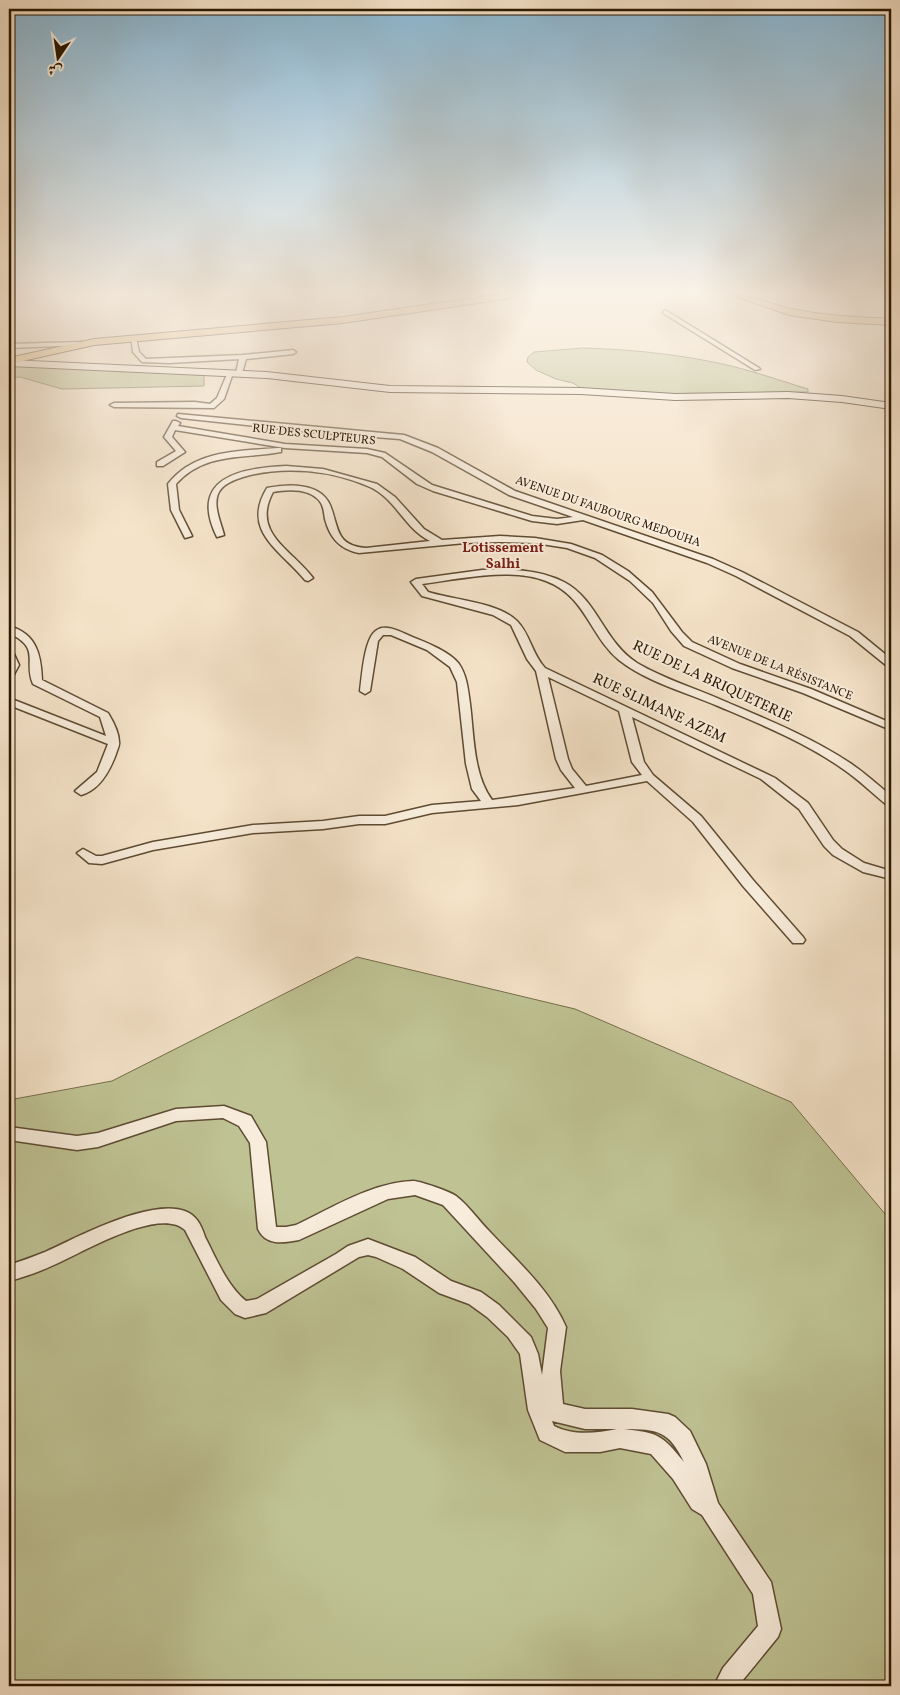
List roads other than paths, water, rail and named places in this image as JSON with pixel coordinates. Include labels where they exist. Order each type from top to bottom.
[{"type":"street","points":[[160,464],[181,452],[168,436],[181,416],[211,406],[220,399],[233,374]]},
{"type":"street","points":[[245,374],[390,389],[581,391],[675,397],[788,395],[824,397],[891,406]]},
{"type":"street","points":[[114,405],[187,404],[211,406]]},
{"type":"street","name":"AVENUE DU FAUBOURG MEDOUHA","points":[[181,416],[401,437],[436,450],[512,493],[710,561],[739,574],[854,634],[891,664]]},
{"type":"street","name":"RUE DES SCULPTEURS","points":[[174,428],[305,448],[385,455],[429,487],[522,517],[549,522],[571,521],[585,517]]},
{"type":"street","points":[[188,536],[175,510],[172,484],[181,472],[199,463],[228,456],[305,448]]},
{"type":"street","points":[[220,535],[214,512],[213,497],[223,482],[242,474],[287,468],[346,477],[375,486],[395,500],[417,530],[424,536],[442,543]]},
{"type":"street","name":"AVENUE DE LA RÉSISTANCE","points":[[308,578],[290,557],[277,546],[264,529],[261,517],[263,506],[270,490],[298,488],[324,500],[334,532],[345,546],[354,550],[366,551],[442,543],[515,539],[559,544],[592,552],[613,563],[645,590],[656,602],[678,634],[688,644],[736,666],[807,691],[891,727]]},
{"type":"street","name":"RUE DE LA BRIQUETERIE","points":[[416,582],[489,573],[541,576],[559,583],[568,588],[585,604],[614,650],[623,658],[653,674],[731,708],[814,748],[848,767],[891,802]]},
{"type":"street","name":"RUE SLIMANE AZEM","points":[[416,582],[422,592],[428,596],[495,612],[510,619],[520,632],[529,657],[541,670],[766,778],[797,800],[809,813],[834,848],[847,858],[872,871],[891,875]]},
{"type":"street","points":[[9,629],[30,641],[34,647],[37,659],[37,682],[104,715],[110,723],[111,737],[114,744],[102,772],[81,791]]},
{"type":"street","points":[[365,691],[373,640],[380,632],[392,632],[431,648],[454,665],[462,682],[472,764],[478,789],[489,804]]},
{"type":"street","points":[[9,654],[14,665],[9,674]]},
{"type":"street","points":[[541,670],[562,760],[583,790]]},
{"type":"street","points":[[9,701],[114,744]]},
{"type":"street","points":[[624,709],[638,762],[649,778],[697,819],[748,883],[798,940]]},
{"type":"street","points":[[83,853],[87,858],[102,860],[153,846],[253,829],[323,825],[359,820],[385,820],[432,809],[489,804],[649,778]]},
{"type":"street","points":[[9,1134],[76,1143],[98,1140],[176,1115],[224,1112],[245,1121],[258,1142],[267,1229],[272,1234],[286,1235],[299,1232],[358,1203],[388,1192],[415,1188],[449,1200],[520,1276],[542,1303],[557,1327],[552,1371],[554,1412],[585,1419],[632,1419],[668,1424],[683,1438],[696,1464],[709,1508],[764,1590],[770,1629],[725,1686]]},
{"type":"street","points":[[9,1273],[71,1250],[117,1228],[146,1218],[156,1216],[183,1218],[191,1225],[222,1287],[232,1301],[240,1308],[246,1309],[260,1307],[342,1260],[354,1251],[368,1247],[379,1250],[409,1263],[445,1287],[475,1298],[514,1331],[524,1343],[529,1354],[538,1410],[548,1433],[565,1442],[600,1442],[620,1438],[644,1441],[658,1446],[680,1472],[699,1502],[709,1508]]},
{"type":"district","name":"Lotissement Salhi","points":[[503,556]]}]
